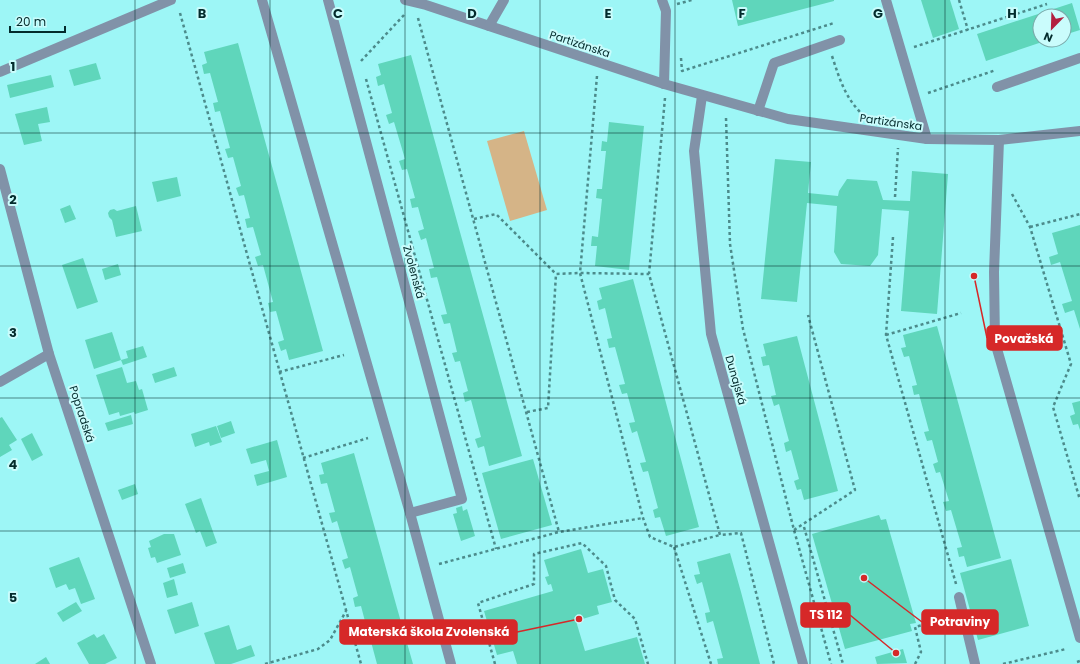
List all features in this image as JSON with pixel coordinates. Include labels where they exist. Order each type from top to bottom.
[{"type":"street","points":[[0,72],[170,0]]},
{"type":"street","points":[[262,0],[410,513],[451,664]]},
{"type":"street","name":"Zvolenská","points":[[328,0],[462,499],[410,513]]},
{"type":"street","name":"Partizánska","points":[[405,0],[426,3],[489,26],[702,96],[788,119],[927,139],[999,140],[1080,131]]},
{"type":"street","points":[[489,26],[504,0]]},
{"type":"street","points":[[662,0],[666,11],[664,84]]},
{"type":"street","name":"Partizánska","points":[[886,0],[927,139]]},
{"type":"street","points":[[758,111],[774,63],[840,40]]},
{"type":"street","points":[[997,87],[1080,58]]},
{"type":"street","name":"Dunajská","points":[[702,96],[694,151],[711,334],[803,664]]},
{"type":"street","points":[[999,140],[994,272],[995,342],[1080,638]]},
{"type":"street","name":"Popradská","points":[[0,169],[49,354],[150,664]]},
{"type":"street","points":[[0,382],[49,354]]},
{"type":"street","points":[[959,597],[975,664]]},
{"type":"path","points":[[675,4],[692,0]]},
{"type":"path","points":[[959,0],[968,30]]},
{"type":"path","points":[[914,48],[1047,4]]},
{"type":"path","points":[[180,13],[361,664]]},
{"type":"path","points":[[361,61],[405,14]]},
{"type":"path","points":[[418,18],[560,532]]},
{"type":"path","points":[[682,71],[834,24]]},
{"type":"path","points":[[359,53],[363,69]]},
{"type":"path","points":[[833,60],[846,94],[853,106],[865,116]]},
{"type":"path","points":[[365,76],[496,549]]},
{"type":"path","points":[[597,76],[580,273],[643,518],[650,537],[674,547],[720,535],[741,533],[774,664]]},
{"type":"path","points":[[665,98],[649,274],[720,535]]},
{"type":"path","points":[[726,118],[730,244],[743,329],[794,530],[831,664]]},
{"type":"path","points":[[895,197],[898,147]]},
{"type":"path","points":[[1010,192],[1030,227],[1071,364],[1053,407],[1080,500]]},
{"type":"path","points":[[474,219],[496,214],[556,274],[649,274]]},
{"type":"path","points":[[1030,227],[1080,214]]},
{"type":"path","points":[[893,237],[886,335],[959,597]]},
{"type":"path","points":[[527,412],[548,408],[556,274]]},
{"type":"path","points":[[886,335],[961,313]]},
{"type":"path","points":[[794,530],[855,490],[808,315]]},
{"type":"path","points":[[279,372],[344,355]]},
{"type":"path","points":[[303,458],[368,438]]},
{"type":"path","points":[[424,568],[560,532],[643,518]]},
{"type":"path","points":[[804,527],[843,664]]},
{"type":"path","points":[[495,664],[478,603],[534,584],[534,554],[582,543],[606,566],[615,600],[635,619],[648,664]]},
{"type":"path","points":[[674,547],[711,664]]},
{"type":"path","points":[[265,664],[318,649],[330,640],[346,611]]},
{"type":"path","points":[[915,664],[921,652],[915,627],[923,625]]},
{"type":"path","points":[[1003,664],[1066,649]]},
{"type":"shaded area","points":[[524,131],[547,210],[510,221],[487,141]]},
{"type":"building","points":[[732,0],[834,0],[834,1],[738,26]]},
{"type":"building","points":[[921,0],[950,0],[959,29],[933,38]]},
{"type":"building","points":[[1072,3],[1080,30],[1072,32],[1072,8],[1057,8]]},
{"type":"building","points":[[1032,16],[1032,45],[986,61],[977,34]]},
{"type":"building","points":[[238,43],[323,351],[289,360],[286,349],[281,351],[278,342],[284,340],[276,311],[270,312],[268,303],[273,302],[263,265],[258,266],[255,257],[261,255],[253,227],[247,228],[245,219],[250,218],[244,195],[239,196],[236,188],[241,186],[233,157],[228,158],[225,149],[230,148],[220,111],[215,112],[213,103],[218,102],[210,73],[204,74],[202,65],[207,63],[204,52]]},
{"type":"building","points":[[411,55],[522,456],[489,466],[484,446],[478,448],[475,439],[481,437],[471,400],[465,402],[463,393],[468,391],[460,361],[455,362],[452,353],[457,352],[450,323],[444,324],[441,315],[447,314],[437,277],[431,278],[429,269],[434,268],[426,238],[421,240],[418,231],[424,229],[418,207],[412,208],[410,199],[415,198],[407,169],[402,170],[399,161],[405,159],[394,122],[389,124],[386,115],[392,113],[384,84],[378,86],[376,77],[381,75],[378,64]]},
{"type":"building","points":[[96,63],[101,79],[74,86],[69,70]]},
{"type":"building","points":[[51,75],[54,87],[10,98],[7,85]]},
{"type":"building","points":[[47,107],[50,122],[38,124],[42,141],[24,145],[15,114]]},
{"type":"building","points":[[609,122],[644,126],[629,270],[595,266],[597,246],[591,246],[592,236],[598,237],[602,199],[596,198],[597,189],[602,189],[606,151],[601,151],[602,141],[607,142]]},
{"type":"building","points":[[775,159],[811,162],[808,193],[838,196],[839,191],[847,179],[877,181],[883,200],[910,201],[912,171],[948,174],[937,314],[901,311],[909,211],[882,209],[878,255],[870,266],[841,264],[834,252],[837,206],[807,203],[797,302],[761,299]]},
{"type":"building","points":[[177,177],[181,196],[157,202],[152,182]]},
{"type":"building","points":[[70,205],[76,219],[65,223],[60,209]]},
{"type":"building","points":[[136,206],[142,231],[116,237],[112,220],[108,213],[110,210],[114,209],[117,211]]},
{"type":"building","points":[[1080,225],[1080,329],[1074,310],[1065,313],[1062,304],[1072,301],[1060,262],[1051,265],[1049,257],[1058,254],[1052,233]]},
{"type":"building","points":[[83,258],[98,302],[77,309],[62,265]]},
{"type":"building","points":[[118,264],[121,275],[105,280],[102,269]]},
{"type":"building","points":[[633,279],[699,527],[666,536],[660,517],[655,518],[653,510],[658,508],[648,471],[643,472],[640,463],[646,462],[637,431],[632,433],[629,423],[635,422],[627,393],[622,394],[619,385],[625,384],[615,347],[609,348],[607,339],[612,338],[605,308],[599,310],[597,301],[602,299],[599,288]]},
{"type":"building","points":[[937,326],[1001,558],[967,567],[964,556],[959,557],[957,548],[962,547],[951,510],[946,511],[943,502],[949,501],[940,472],[936,473],[933,464],[938,462],[932,440],[927,441],[924,432],[929,431],[919,394],[914,395],[912,386],[917,385],[909,356],[904,357],[901,348],[906,347],[903,335]]},
{"type":"building","points":[[112,332],[121,360],[94,369],[85,340]]},
{"type":"building","points":[[797,336],[838,491],[804,500],[801,489],[797,490],[794,481],[799,479],[791,450],[786,452],[784,443],[789,441],[779,404],[774,406],[771,396],[776,395],[769,365],[763,366],[761,357],[766,356],[763,344]]},
{"type":"building","points":[[143,346],[147,357],[123,365],[121,360],[128,358],[126,351]]},
{"type":"building","points":[[122,367],[127,383],[136,381],[139,390],[142,389],[148,410],[120,416],[119,412],[109,415],[96,375]]},
{"type":"building","points":[[174,367],[177,376],[155,383],[152,374]]},
{"type":"building","points":[[1080,401],[1080,430],[1078,424],[1073,425],[1070,416],[1075,414],[1072,403]]},
{"type":"building","points":[[131,415],[133,424],[108,431],[105,423]]},
{"type":"building","points":[[2,417],[17,440],[9,445],[12,450],[0,457],[0,418]]},
{"type":"building","points":[[231,421],[235,433],[221,438],[217,426]]},
{"type":"building","points":[[216,426],[222,442],[210,446],[209,442],[195,447],[191,434]]},
{"type":"building","points":[[32,433],[43,455],[32,461],[21,439]]},
{"type":"building","points":[[277,440],[287,477],[257,486],[254,475],[269,471],[266,460],[251,464],[246,449]]},
{"type":"building","points":[[354,453],[413,664],[377,664],[370,638],[364,639],[362,630],[367,629],[361,606],[355,607],[353,598],[358,596],[350,567],[345,569],[342,560],[348,558],[337,521],[332,523],[329,513],[335,512],[327,483],[321,484],[319,475],[324,474],[321,463]]},
{"type":"building","points":[[533,459],[552,525],[501,539],[482,473]]},
{"type":"building","points":[[135,484],[138,494],[122,500],[118,490]]},
{"type":"building","points":[[201,498],[217,543],[206,547],[200,531],[196,533],[185,504]]},
{"type":"building","points":[[462,506],[463,511],[467,509],[475,536],[461,541],[453,514],[457,513],[456,508]]},
{"type":"building","points":[[879,515],[881,520],[886,519],[916,623],[910,624],[912,631],[845,649],[812,534]]},
{"type":"building","points":[[164,534],[174,534],[181,555],[157,563],[155,557],[151,558],[148,548],[151,547],[149,541]]},
{"type":"building","points":[[581,549],[588,573],[603,569],[612,602],[597,606],[599,614],[576,621],[585,651],[637,637],[645,664],[517,664],[513,651],[497,655],[484,611],[553,591],[551,584],[548,585],[545,577],[549,576],[544,560]]},
{"type":"building","points":[[730,553],[760,664],[718,664],[717,659],[723,658],[713,621],[707,623],[705,613],[710,612],[702,582],[697,584],[694,575],[700,574],[697,562]]},
{"type":"building","points":[[79,557],[95,599],[81,604],[75,588],[69,590],[66,584],[56,588],[49,568]]},
{"type":"building","points":[[1011,559],[1029,626],[978,640],[960,573]]},
{"type":"building","points":[[183,563],[186,573],[170,578],[167,568]]},
{"type":"building","points":[[174,579],[178,595],[167,598],[163,583]]},
{"type":"building","points":[[76,602],[82,611],[63,622],[57,613]]},
{"type":"building","points":[[192,602],[199,626],[175,634],[167,610]]},
{"type":"building","points":[[229,625],[237,650],[251,645],[255,656],[231,664],[215,664],[204,633]]},
{"type":"building","points":[[94,634],[97,638],[104,634],[117,658],[105,664],[89,664],[77,643]]},
{"type":"building","points":[[903,649],[907,663],[877,664],[875,657]]},
{"type":"building","points":[[46,657],[50,664],[35,664]]},
{"type":"place","name":"Považská","points":[[974,276]]},
{"type":"place","name":"Potraviny","points":[[864,578]]},
{"type":"place","name":"Materská škola Zvolenská","points":[[579,619]]},
{"type":"place","name":"TS 112","points":[[896,653]]}]
